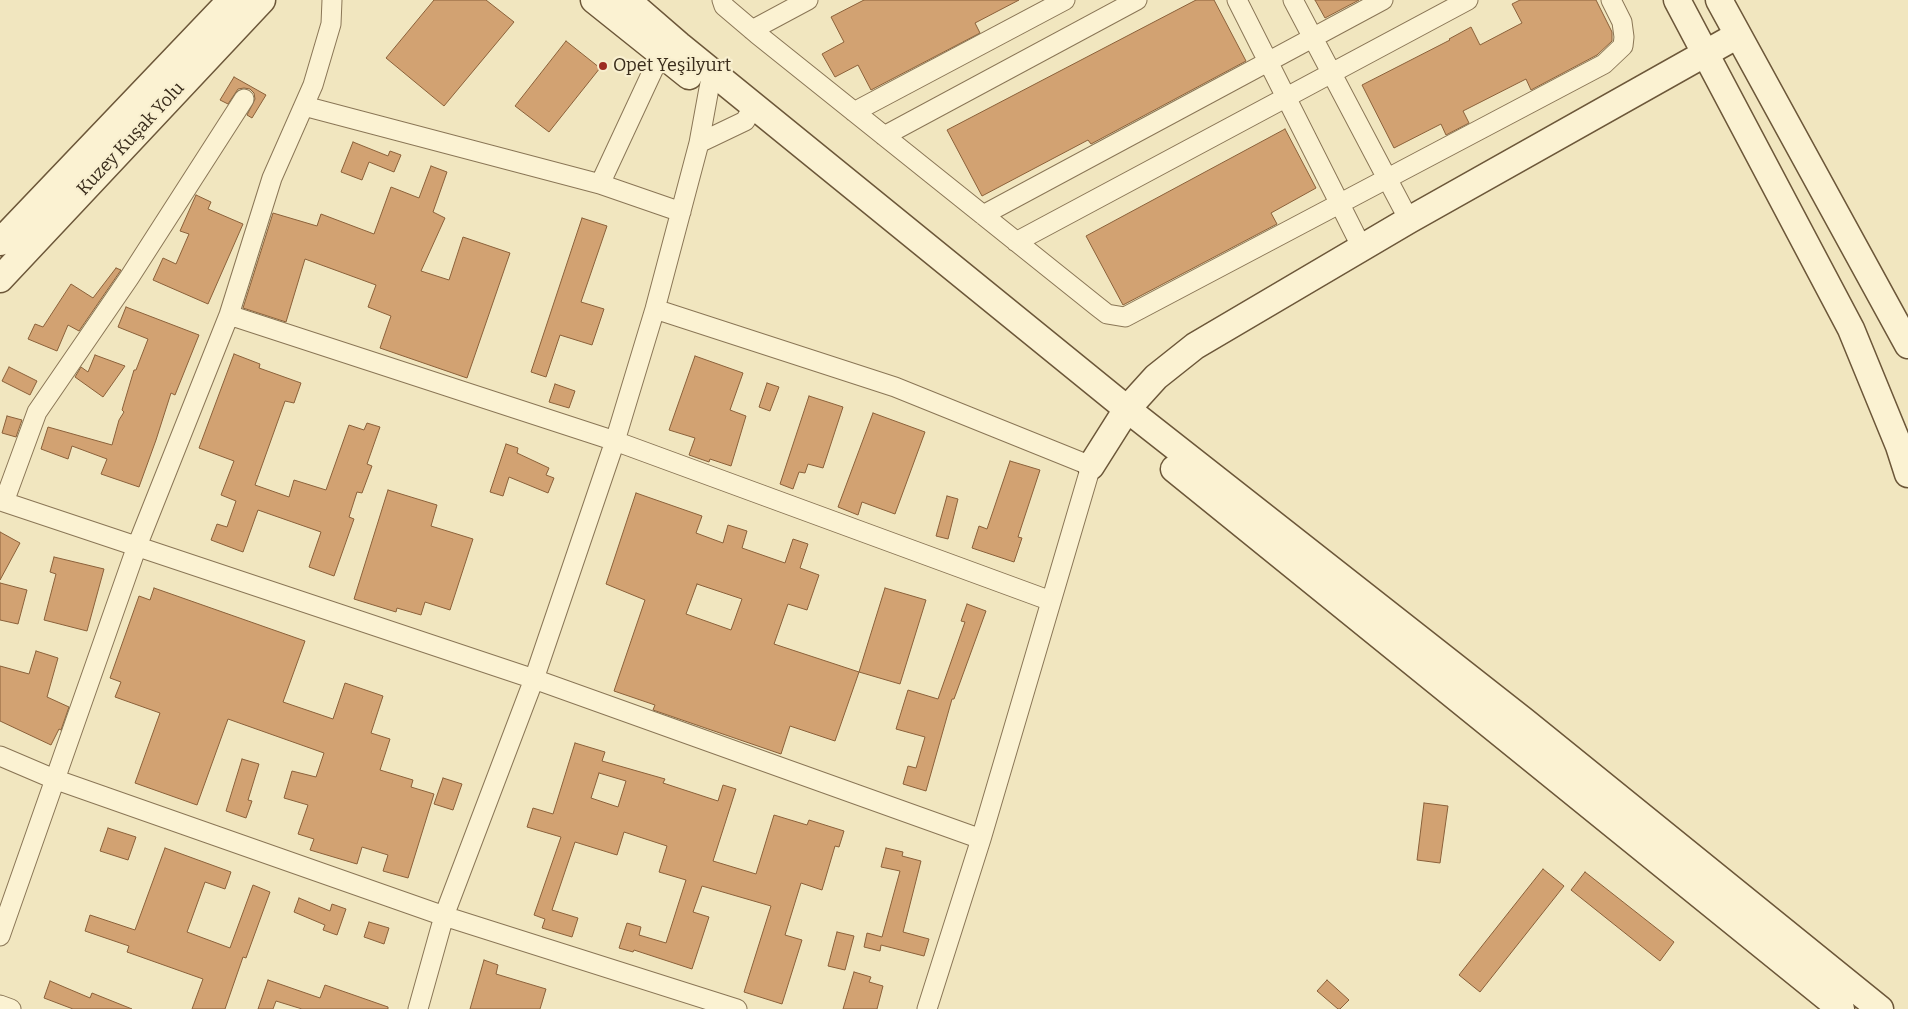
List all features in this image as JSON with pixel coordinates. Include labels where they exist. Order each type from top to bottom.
[{"type":"street","name":"Kuzey Kuşak Yolu","points":[[0,242],[231,0]]},
{"type":"street","name":"Kuzey Kuşak Yolu","points":[[0,279],[262,0]]},
{"type":"street","points":[[0,936],[137,546],[228,314],[272,178],[314,85],[331,24],[332,0]]},
{"type":"street","points":[[594,0],[661,53],[710,81]]},
{"type":"street","points":[[627,0],[710,81],[1122,416],[1841,1009]]},
{"type":"street","points":[[722,0],[724,6],[752,30],[1107,314],[1125,317],[1604,64],[1623,46],[1624,37],[1622,22],[1611,0]]},
{"type":"street","points":[[752,30],[808,0]]},
{"type":"street","points":[[854,112],[1065,0]]},
{"type":"street","points":[[884,136],[1137,0]]},
{"type":"street","points":[[1237,0],[1362,248]]},
{"type":"street","points":[[1293,0],[1409,220]]},
{"type":"street","points":[[983,215],[1383,0]]},
{"type":"street","points":[[1016,242],[1468,0]]},
{"type":"street","points":[[1677,0],[1851,330],[1899,446],[1908,474]]},
{"type":"street","points":[[1719,0],[1908,345]]},
{"type":"street","points":[[927,1009],[981,839],[1091,466],[1122,416],[1156,377],[1194,346],[1409,220],[1706,55],[1738,35]]},
{"type":"street","points":[[600,184],[661,53]]},
{"type":"street","points":[[418,1009],[444,916],[534,679],[615,441],[655,309],[681,212],[699,143],[710,81]]},
{"type":"street","points":[[244,99],[129,278],[37,412],[4,502],[534,679],[981,839]]},
{"type":"street","points":[[304,106],[600,184],[681,212]]},
{"type":"street","points":[[699,143],[750,114]]},
{"type":"street","points":[[655,309],[895,388],[1091,466]]},
{"type":"street","points":[[228,314],[615,441],[1051,601]]},
{"type":"street","points":[[1122,416],[1524,721],[1880,1009]]},
{"type":"street","points":[[0,756],[54,779],[444,916],[737,1009]]},
{"type":"street","points":[[0,1005],[11,1009]]},
{"type":"building","points":[[434,0],[486,0],[514,22],[444,106],[386,58]]},
{"type":"building","points":[[864,0],[1019,0],[975,23],[980,33],[871,90],[858,65],[835,77],[822,54],[844,42],[831,17]]},
{"type":"building","points":[[1196,0],[1214,0],[1246,61],[1091,144],[1088,140],[982,196],[947,130]]},
{"type":"building","points":[[1315,0],[1359,0],[1325,18]]},
{"type":"building","points":[[1520,0],[1596,0],[1612,32],[1612,41],[1597,55],[1531,90],[1526,79],[1463,111],[1469,123],[1446,135],[1441,124],[1394,148],[1362,85],[1450,40],[1471,27],[1480,45],[1522,23],[1512,4]]},
{"type":"building","points":[[566,41],[600,68],[549,132],[515,106]]},
{"type":"building","points":[[234,77],[266,95],[252,118],[247,115],[255,99],[254,93],[250,89],[238,89],[228,104],[220,100]]},
{"type":"building","points":[[1285,129],[1316,188],[1271,213],[1277,224],[1123,305],[1086,236]]},
{"type":"building","points":[[353,142],[388,156],[390,151],[401,155],[394,172],[369,162],[362,180],[341,172]]},
{"type":"building","points":[[431,166],[447,172],[433,212],[445,218],[421,271],[449,280],[463,237],[510,253],[467,378],[380,348],[391,316],[368,307],[376,285],[305,259],[286,322],[243,308],[273,213],[317,226],[321,214],[374,234],[391,187],[419,198]]},
{"type":"building","points":[[196,195],[211,202],[208,209],[243,224],[208,304],[153,280],[163,258],[176,264],[189,234],[180,231]]},
{"type":"building","points":[[582,218],[607,226],[581,302],[604,309],[592,345],[560,335],[546,377],[531,372]]},
{"type":"building","points":[[116,268],[121,270],[79,331],[68,325],[57,351],[28,339],[35,324],[43,327],[71,284],[93,298]]},
{"type":"building","points":[[126,307],[199,335],[175,395],[171,393],[139,487],[101,474],[107,459],[72,446],[68,459],[41,449],[48,427],[112,445],[119,420],[124,412],[122,410],[134,370],[136,370],[148,339],[118,327]]},
{"type":"building","points":[[234,354],[260,364],[259,368],[301,383],[294,403],[285,401],[255,485],[289,497],[294,480],[326,490],[349,425],[364,430],[367,423],[380,427],[367,464],[372,466],[362,493],[357,492],[349,517],[354,519],[334,576],[309,567],[321,532],[258,510],[243,552],[211,540],[217,524],[227,527],[236,501],[221,495],[234,461],[199,448]]},
{"type":"building","points":[[95,355],[125,366],[103,397],[75,377],[81,367],[88,372]]},
{"type":"building","points":[[695,356],[743,373],[730,410],[746,416],[731,466],[710,459],[709,462],[689,455],[695,438],[669,430]]},
{"type":"building","points":[[9,367],[37,381],[30,395],[2,381]]},
{"type":"building","points":[[767,383],[779,387],[770,411],[759,407]]},
{"type":"building","points":[[555,384],[575,391],[569,408],[549,402]]},
{"type":"building","points":[[809,396],[843,407],[823,468],[808,464],[805,473],[799,472],[793,489],[780,484]]},
{"type":"building","points":[[873,413],[925,432],[895,514],[862,502],[858,515],[838,507]]},
{"type":"building","points":[[7,416],[22,420],[16,437],[2,433]]},
{"type":"building","points":[[506,444],[518,448],[517,453],[549,468],[546,475],[554,478],[548,493],[509,477],[503,496],[490,492]]},
{"type":"building","points":[[1010,461],[1040,470],[1018,537],[1022,538],[1014,562],[972,548],[979,526],[987,529]]},
{"type":"building","points":[[388,490],[437,505],[431,526],[473,539],[450,610],[425,602],[421,615],[397,608],[396,612],[354,599]]},
{"type":"building","points":[[636,493],[702,516],[696,533],[723,543],[728,525],[747,531],[742,548],[785,563],[793,539],[808,544],[800,568],[819,575],[807,610],[788,604],[774,644],[859,672],[835,741],[790,726],[781,754],[653,710],[655,705],[614,691],[645,600],[606,584]],"holes":[[[697,584],[742,599],[731,630],[686,614]]]},
{"type":"building","points":[[947,496],[958,499],[948,539],[936,536]]},
{"type":"building","points":[[0,532],[20,543],[0,580]]},
{"type":"building","points":[[54,557],[104,569],[87,631],[44,620],[56,574],[50,572]]},
{"type":"building","points":[[0,583],[27,590],[18,624],[0,620]]},
{"type":"building","points":[[154,588],[305,641],[283,702],[333,719],[345,683],[383,696],[371,733],[390,739],[380,770],[413,780],[411,787],[434,794],[408,878],[383,871],[388,855],[362,847],[357,864],[310,850],[314,839],[298,834],[308,805],[284,798],[292,771],[316,777],[324,753],[228,719],[197,805],[135,783],[160,713],[115,697],[121,682],[110,678],[139,596],[150,600]]},
{"type":"building","points":[[885,588],[926,600],[900,684],[859,672]]},
{"type":"building","points":[[967,604],[986,611],[954,699],[952,699],[926,791],[903,784],[908,766],[916,768],[925,737],[896,729],[908,690],[938,699],[965,622],[961,621]]},
{"type":"building","points":[[36,651],[58,658],[47,697],[69,707],[61,730],[59,729],[51,745],[0,721],[0,666],[29,674]]},
{"type":"building","points":[[575,743],[605,752],[602,761],[665,779],[663,783],[718,801],[723,785],[736,789],[713,861],[756,874],[774,815],[807,825],[809,820],[844,831],[839,847],[835,846],[822,890],[801,883],[785,935],[802,940],[782,1004],[744,992],[771,906],[702,886],[693,912],[709,917],[692,969],[634,950],[633,952],[619,948],[627,923],[641,927],[639,935],[666,943],[686,880],[659,872],[667,846],[624,832],[617,855],[575,842],[552,910],[578,918],[572,937],[542,928],[545,919],[534,915],[561,837],[527,827],[533,808],[553,814]],"holes":[[[599,773],[626,781],[618,807],[591,798]]]},
{"type":"building","points":[[242,759],[259,764],[248,800],[252,801],[246,818],[226,811]]},
{"type":"building","points":[[443,778],[462,784],[453,810],[434,804]]},
{"type":"building","points":[[1424,803],[1448,806],[1440,863],[1417,860]]},
{"type":"building","points":[[108,828],[136,837],[128,860],[100,851]]},
{"type":"building","points":[[165,848],[231,872],[225,889],[205,882],[187,932],[230,948],[253,885],[270,892],[246,958],[243,957],[225,1009],[192,1009],[203,979],[127,952],[129,946],[85,931],[90,915],[135,930]]},
{"type":"building","points":[[886,848],[903,852],[902,856],[921,861],[903,932],[929,939],[924,956],[881,945],[880,951],[864,947],[867,933],[882,937],[900,871],[881,867]]},
{"type":"building","points":[[1543,869],[1564,886],[1480,992],[1459,975]]},
{"type":"building","points":[[1585,872],[1674,942],[1660,961],[1571,890]]},
{"type":"building","points":[[299,898],[330,911],[332,904],[346,909],[337,935],[323,930],[325,925],[294,912]]},
{"type":"building","points":[[369,922],[389,928],[384,944],[364,937]]},
{"type":"building","points":[[837,932],[854,936],[845,970],[828,966]]},
{"type":"building","points":[[484,960],[498,965],[496,974],[546,989],[540,1009],[470,1009]]},
{"type":"building","points":[[854,972],[871,977],[869,982],[883,986],[877,1009],[843,1009]]},
{"type":"building","points":[[268,980],[320,998],[325,985],[388,1007],[388,1009],[302,1009],[276,1001],[273,1009],[258,1009]]},
{"type":"building","points":[[1327,980],[1349,1000],[1340,1009],[1317,991]]},
{"type":"building","points":[[50,981],[90,998],[92,993],[132,1009],[73,1009],[44,998]]},
{"type":"place","name":"Opet Yeşilyurt","points":[[603,66]]}]
